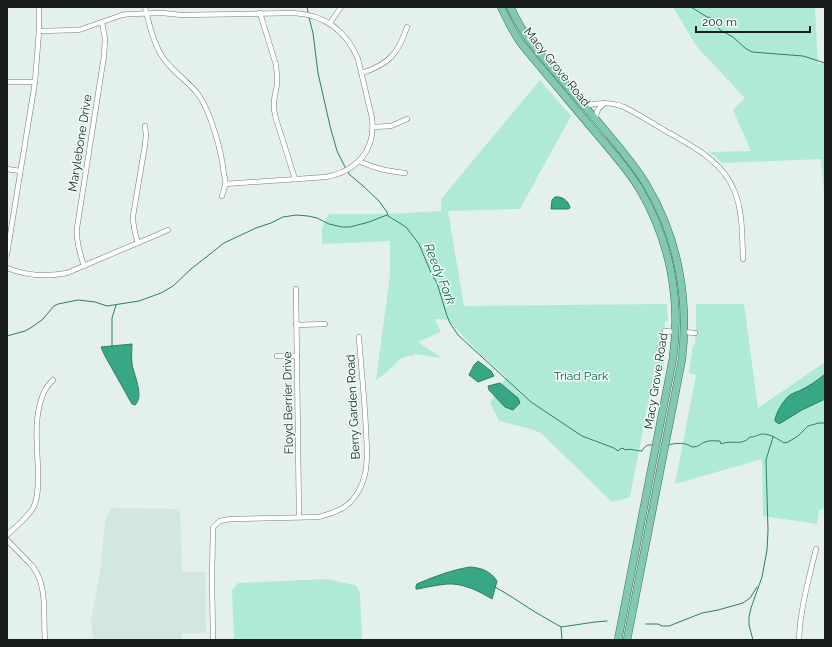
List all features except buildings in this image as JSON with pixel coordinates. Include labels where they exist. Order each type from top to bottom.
[{"type":"main road","name":"Macy Grove Road","points":[[501,7],[520,42],[627,171],[644,197],[653,215],[668,254],[672,274],[676,303],[676,332],[673,358],[619,638]]},
{"type":"main road","name":"Macy Grove Road","points":[[510,7],[527,37],[596,119],[643,179],[665,222],[678,263],[683,292],[684,332],[682,359],[627,640]]},
{"type":"main road","points":[[583,117],[588,117],[627,157]]},
{"type":"main road","points":[[672,274],[679,304],[680,327],[684,332]]},
{"type":"main road","points":[[674,401],[680,339],[679,334],[676,332]]},
{"type":"street","points":[[7,254],[34,82],[39,31],[39,7]]},
{"type":"street","points":[[145,7],[155,41],[161,55],[171,68],[194,89],[203,102],[220,151],[223,165],[225,184],[222,196]]},
{"type":"street","points":[[330,23],[341,7]]},
{"type":"street","points":[[39,31],[79,30],[122,15],[146,13],[182,15],[294,12],[317,17],[330,23],[349,41],[358,59],[372,118],[373,127],[370,144],[359,161],[343,173],[334,176],[225,184]]},
{"type":"street","points":[[260,13],[276,65],[277,85],[274,110],[295,180]]},
{"type":"street","name":"Marylebone Drive","points":[[84,266],[78,249],[77,228],[104,56],[105,39],[102,22]]},
{"type":"street","points":[[362,73],[374,69],[389,60],[403,41],[407,27]]},
{"type":"street","points":[[7,82],[34,82]]},
{"type":"street","points":[[596,119],[597,110],[605,103]]},
{"type":"street","points":[[585,106],[605,103],[619,105],[629,109],[699,151],[721,168],[729,178],[737,198],[741,222],[743,259]]},
{"type":"street","points":[[373,127],[391,126],[407,120]]},
{"type":"street","points":[[138,243],[134,229],[133,216],[145,145],[145,126]]},
{"type":"street","points":[[359,161],[378,169],[405,173]]},
{"type":"street","points":[[7,169],[20,171]]},
{"type":"street","points":[[7,268],[15,272],[39,276],[53,276],[67,273],[168,230]]},
{"type":"street","name":"Floyd Berrier Drive","points":[[296,289],[299,517]]},
{"type":"street","points":[[296,325],[325,324]]},
{"type":"street","points":[[665,331],[676,332]]},
{"type":"street","points":[[684,332],[695,332]]},
{"type":"street","name":"Berry Garden Road","points":[[213,640],[213,527],[220,521],[230,519],[319,517],[330,514],[346,506],[354,498],[363,482],[366,473],[367,450],[359,337]]},
{"type":"street","points":[[277,356],[297,356]]},
{"type":"street","points":[[7,535],[30,513],[37,499],[38,414],[42,399],[53,380]]},
{"type":"street","points":[[7,540],[34,568],[41,582],[45,640]]},
{"type":"street","points":[[799,640],[800,622],[816,549]]},
{"type":"shaded area","points":[[555,197],[560,197],[565,200],[570,208],[551,209],[552,200]]},
{"type":"shaded area","points":[[132,344],[132,363],[139,390],[138,401],[135,405],[132,404],[101,347]]},
{"type":"shaded area","points":[[478,361],[491,371],[494,376],[478,382],[469,375],[474,365]]},
{"type":"shaded area","points":[[825,374],[825,399],[802,410],[779,424],[775,421],[778,411],[788,397],[810,385]]},
{"type":"shaded area","points":[[500,383],[518,398],[520,403],[513,410],[505,407],[489,390],[488,386]]},
{"type":"shaded area","points":[[111,508],[180,509],[182,572],[205,572],[206,633],[182,633],[182,640],[93,640],[91,620],[100,573],[105,521]]},
{"type":"shaded area","points":[[470,567],[485,571],[492,575],[497,581],[492,599],[476,590],[453,584],[416,589],[417,584],[419,583]]},
{"type":"green space","points":[[673,7],[815,7],[818,65],[825,61],[825,205],[821,159],[722,163],[710,152],[751,151],[733,110],[745,98],[697,47]]},
{"type":"green space","name":"Triad Park","points":[[540,80],[571,116],[520,209],[448,211],[464,306],[667,304],[668,321],[665,321],[664,342],[667,343],[663,368],[655,367],[630,497],[612,502],[541,433],[499,421],[490,403],[506,377],[482,356],[448,320],[435,319],[441,332],[418,342],[442,358],[414,354],[413,356],[405,357],[399,360],[376,380],[390,275],[390,241],[322,244],[322,228],[329,214],[389,214],[441,211],[441,199]]},
{"type":"green space","points":[[696,304],[744,304],[758,408],[825,362],[825,508],[819,510],[817,524],[763,516],[762,459],[675,484],[696,375],[689,373],[693,345],[695,345]]},
{"type":"green space","points":[[326,579],[355,585],[358,588],[360,593],[362,640],[234,639],[232,590],[238,583]]},
{"type":"waterway","points":[[307,7],[308,12]]},
{"type":"waterway","points":[[691,7],[711,18],[720,30],[733,37],[752,52],[803,56],[825,63]]},
{"type":"waterway","points":[[309,18],[313,33],[318,73],[330,126],[337,151],[346,169]]},
{"type":"waterway","name":"Reedy Fork","points":[[348,172],[379,201],[387,212],[388,216],[406,227],[419,244],[437,283],[447,316],[458,335],[531,402],[582,436],[614,448],[618,451],[623,448],[625,450],[629,449],[642,451],[646,446],[652,445]]},
{"type":"waterway","name":"Reedy Fork","points":[[7,336],[25,331],[32,327],[42,320],[54,306],[58,304],[78,300],[95,302],[107,306],[139,301],[161,293],[173,286],[191,269],[224,243],[283,217],[296,215],[308,216],[317,218],[329,224],[350,227],[387,215]]},
{"type":"waterway","points":[[112,347],[112,318],[116,305]]},
{"type":"waterway","name":"Reedy Fork","points":[[668,445],[680,443],[692,447],[711,441],[720,441],[721,444],[729,442],[743,442],[750,437],[760,434],[766,434],[777,438],[784,443],[798,436],[808,426],[825,423]]},
{"type":"waterway","points":[[753,640],[749,625],[749,617],[762,577],[767,550],[768,531],[766,460],[773,437]]},
{"type":"waterway","points":[[495,587],[561,627],[607,621]]},
{"type":"waterway","points":[[646,624],[669,626],[702,613],[743,603],[750,598],[757,587]]},
{"type":"waterway","points":[[561,627],[562,640]]}]
